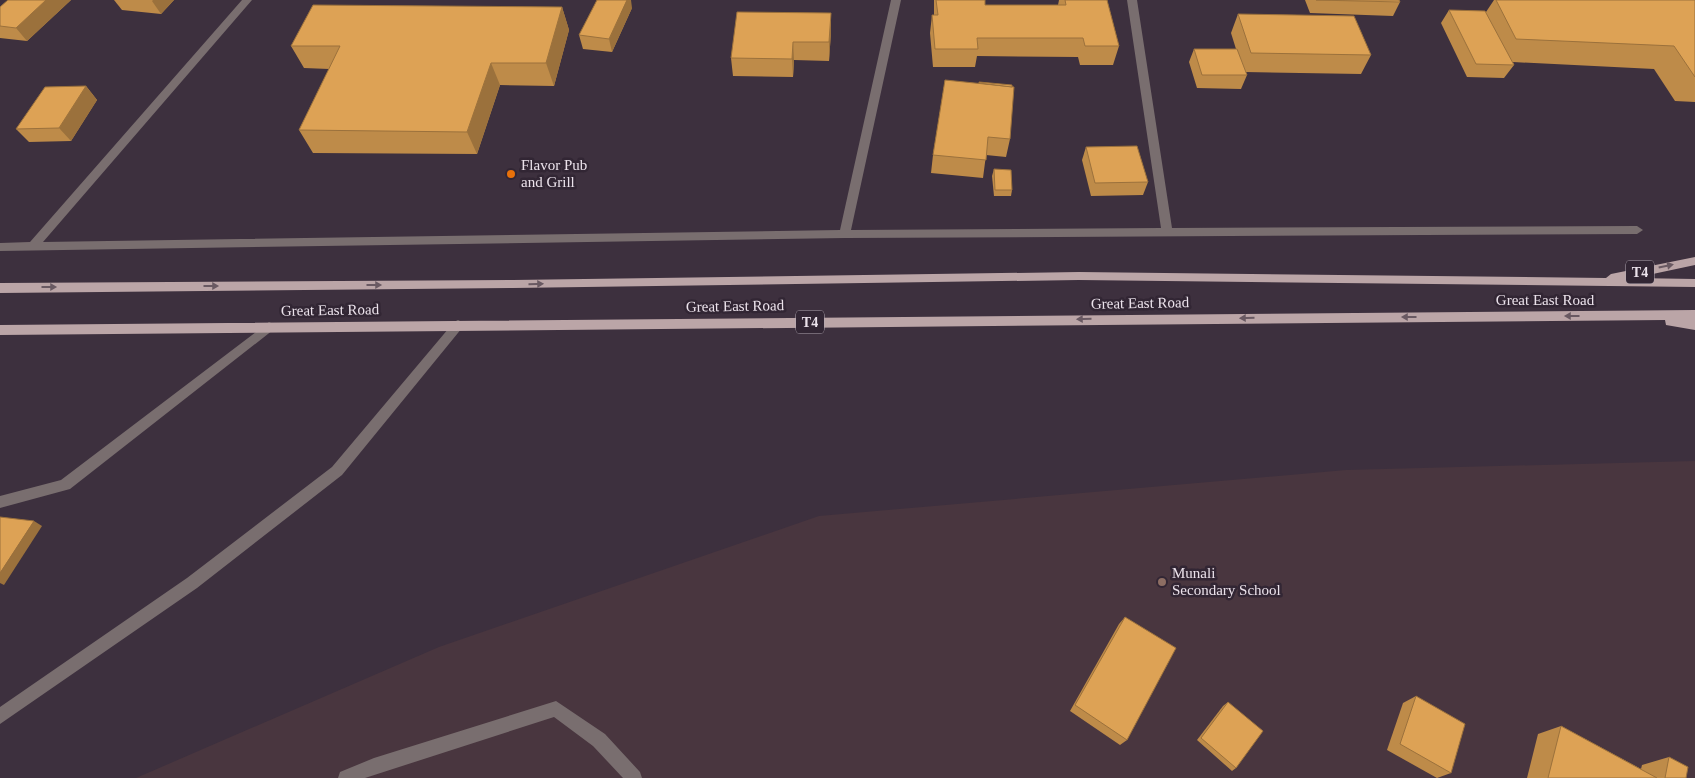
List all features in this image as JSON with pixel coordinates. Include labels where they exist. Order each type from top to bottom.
[{"type":"main road","name":"Great East Road","points":[[1584,283],[1695,261]]},
{"type":"main road","name":"Great East Road","points":[[0,288],[513,284],[1079,276],[1695,284]]},
{"type":"main road","name":"Great East Road","points":[[0,330],[1695,315]]},
{"type":"main road","name":"Great East Road","points":[[1620,316],[1695,325]]},
{"type":"street","points":[[32,247],[247,0]]},
{"type":"street","points":[[845,234],[896,0]]},
{"type":"street","points":[[1132,0],[1166,232]]},
{"type":"street","points":[[0,247],[845,234],[1637,230]]},
{"type":"street","points":[[0,716],[192,583],[337,471],[458,325]]},
{"type":"street","points":[[0,502],[65,485],[269,327]]},
{"type":"street","points":[[346,778],[374,766],[556,709],[599,740],[634,778]]},
{"type":"shaded area","name":"Munali Secondary School","points":[[1695,461],[1695,778],[136,778],[439,647],[819,516],[1346,470]]},
{"type":"building","points":[[8,0],[46,0],[16,28],[0,26],[0,7]]},
{"type":"building","points":[[597,0],[627,0],[609,39],[579,35]]},
{"type":"building","points":[[936,0],[985,0],[985,5],[1066,5],[1065,0],[1107,0],[1119,46],[1085,46],[1083,38],[977,38],[978,49],[935,49],[932,15],[938,15]]},
{"type":"building","points":[[1316,0],[1399,0],[1400,2]]},
{"type":"building","points":[[1496,0],[1695,0],[1695,77],[1674,46],[1516,39]]},
{"type":"building","points":[[313,5],[562,7],[546,63],[491,63],[467,132],[299,130],[340,46],[291,46]]},
{"type":"building","points":[[1449,10],[1485,11],[1514,65],[1476,64]]},
{"type":"building","points":[[737,12],[831,13],[829,42],[793,42],[792,59],[731,58]]},
{"type":"building","points":[[1238,14],[1354,16],[1371,55],[1251,53]]},
{"type":"building","points":[[1194,49],[1237,49],[1247,75],[1202,75]]},
{"type":"building","points":[[945,80],[1014,87],[1010,139],[988,137],[986,160],[933,155]]},
{"type":"building","points":[[979,83],[1012,85],[1012,87]]},
{"type":"building","points":[[86,86],[59,128],[16,129],[45,87]]},
{"type":"building","points":[[1137,146],[1148,182],[1095,183],[1086,147]]},
{"type":"building","points":[[994,169],[1011,170],[1012,190],[995,190]]},
{"type":"building","points":[[0,517],[34,521],[0,573]]},
{"type":"building","points":[[1125,617],[1176,648],[1127,740],[1075,705]]},
{"type":"building","points":[[1416,696],[1465,724],[1451,773],[1400,744]]},
{"type":"building","points":[[1228,702],[1263,731],[1236,768],[1201,738]]},
{"type":"building","points":[[1561,726],[1657,778],[1548,778]]},
{"type":"building","points":[[1669,757],[1688,767],[1686,778],[1665,778]]},
{"type":"place","name":"Flavor Pub and Grill","points":[[511,174]]},
{"type":"place","name":"Munali Secondary School","points":[[1162,582]]}]
